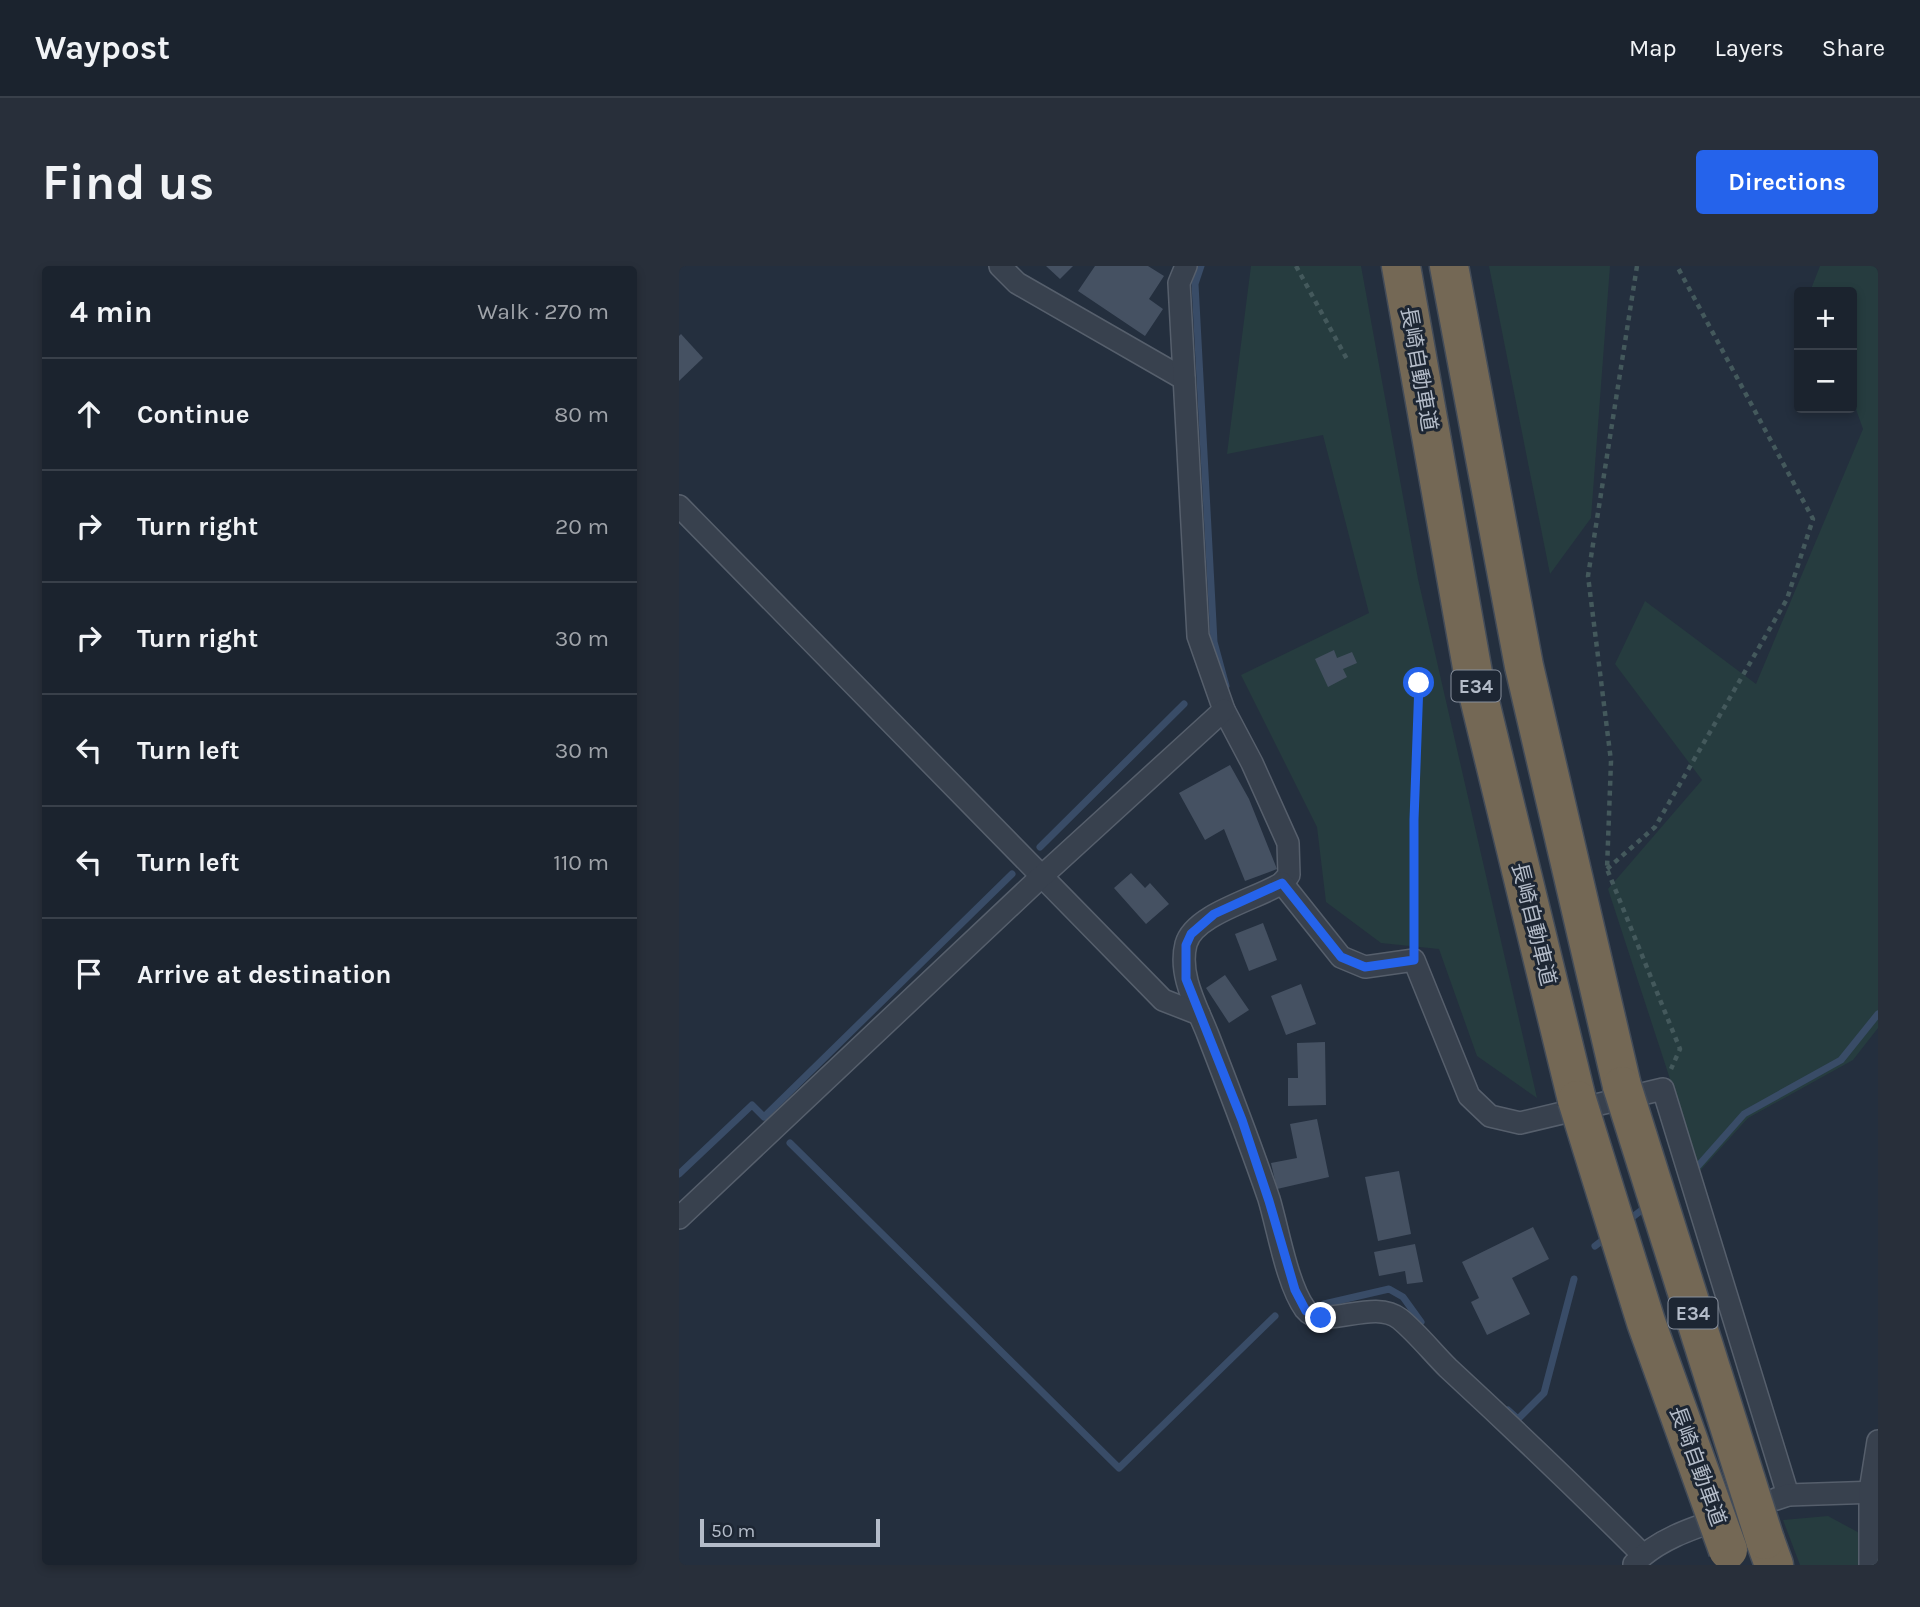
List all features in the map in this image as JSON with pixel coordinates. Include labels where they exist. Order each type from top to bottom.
[{"type":"highway","name":"長崎自動車道","points":[[1401,266],[1473,673],[1577,1100],[1646,1322],[1731,1558]]},
{"type":"highway","name":"長崎自動車道","points":[[1449,266],[1524,666],[1622,1086],[1769,1552]]},
{"type":"street","points":[[1000,266],[1017,283],[1184,379]]},
{"type":"street","points":[[1186,266],[1179,283],[1198,636],[1224,710],[1252,763],[1288,843],[1290,858],[1289,875],[1282,883],[1214,914],[1191,934],[1186,945],[1186,979],[1242,1120],[1295,1290],[1306,1311],[1321,1318],[1383,1310],[1399,1318],[1428,1349],[1524,1437],[1637,1560],[1680,1532],[1788,1495],[1874,1492]]},
{"type":"street","points":[[679,506],[1163,1000],[1199,1014]]},
{"type":"street","points":[[679,1218],[1042,876],[1224,710]]},
{"type":"street","points":[[1282,883],[1341,957],[1365,967],[1414,960],[1469,1096],[1490,1116],[1520,1123],[1663,1089],[1788,1495]]},
{"type":"street","points":[[1870,1565],[1878,1441]]},
{"type":"path","points":[[1296,266],[1348,360]]},
{"type":"path","points":[[1637,266],[1588,576],[1611,761],[1607,869],[1680,1049],[1663,1089]]},
{"type":"path","points":[[1607,869],[1655,827],[1787,599],[1813,519],[1677,266]]},
{"type":"path","points":[[1414,960],[1414,820],[1419,683]]},
{"type":"green space","points":[[1251,266],[1361,266],[1418,579],[1537,1098],[1477,1056],[1439,949],[1381,943],[1326,902],[1317,827],[1241,675],[1369,613],[1323,435],[1227,454]]},
{"type":"green space","points":[[1489,266],[1610,266],[1591,518],[1550,574]]},
{"type":"green space","points":[[1820,266],[1878,266],[1878,1028],[1853,1060],[1748,1118],[1700,1171],[1608,889],[1702,780],[1615,664],[1645,601],[1756,684],[1863,429],[1857,412],[1857,287],[1812,287]]},
{"type":"green space","points":[[1828,1516],[1878,1543],[1878,1565],[1800,1565],[1783,1520]]},
{"type":"building","points":[[1046,266],[1073,266],[1060,279]]},
{"type":"building","points":[[1095,266],[1148,266],[1164,276],[1149,299],[1163,309],[1145,336],[1078,291]]},
{"type":"building","points":[[681,334],[703,358],[679,381],[679,336]]},
{"type":"building","points":[[1334,650],[1337,658],[1352,652],[1357,663],[1343,669],[1347,677],[1328,687],[1315,659]]},
{"type":"building","points":[[1230,765],[1249,799],[1277,869],[1245,881],[1224,829],[1205,840],[1179,793]]},
{"type":"building","points":[[1131,873],[1145,888],[1150,883],[1169,904],[1146,924],[1114,888]]},
{"type":"building","points":[[1263,923],[1277,960],[1249,971],[1235,934]]},
{"type":"building","points":[[1225,975],[1249,1010],[1229,1023],[1206,988]]},
{"type":"building","points":[[1301,984],[1316,1024],[1286,1035],[1271,996]]},
{"type":"building","points":[[1325,1042],[1326,1105],[1288,1106],[1288,1078],[1298,1078],[1297,1043]]},
{"type":"building","points":[[1317,1119],[1329,1177],[1277,1189],[1271,1163],[1297,1158],[1290,1124]]},
{"type":"building","points":[[1399,1171],[1411,1234],[1378,1241],[1365,1177]]},
{"type":"building","points":[[1533,1227],[1549,1259],[1512,1278],[1530,1314],[1487,1335],[1471,1302],[1479,1298],[1462,1262]]},
{"type":"building","points":[[1415,1244],[1423,1282],[1407,1284],[1405,1271],[1379,1276],[1374,1252]]},
{"type":"waterway","points":[[1201,266],[1195,284],[1214,642],[1226,686]]},
{"type":"waterway","points":[[1040,847],[1184,704]]},
{"type":"waterway","points":[[679,1174],[752,1105],[764,1117],[1012,874]]},
{"type":"waterway","points":[[1698,1166],[1744,1114],[1841,1060],[1878,1014]]},
{"type":"waterway","points":[[790,1143],[1119,1468],[1275,1316]]},
{"type":"waterway","points":[[1626,1222],[1647,1206]]},
{"type":"waterway","points":[[1595,1246],[1608,1236]]},
{"type":"waterway","points":[[1508,1410],[1518,1419],[1544,1393],[1574,1279]]},
{"type":"waterway","points":[[1324,1304],[1389,1289],[1403,1297],[1421,1322]]},
{"type":"route","points":[[1321,1318],[1306,1311],[1295,1290],[1242,1120],[1186,979],[1186,945],[1191,934],[1214,914],[1272,890],[1282,883],[1341,957],[1365,967],[1414,960],[1414,820],[1419,683]]}]
